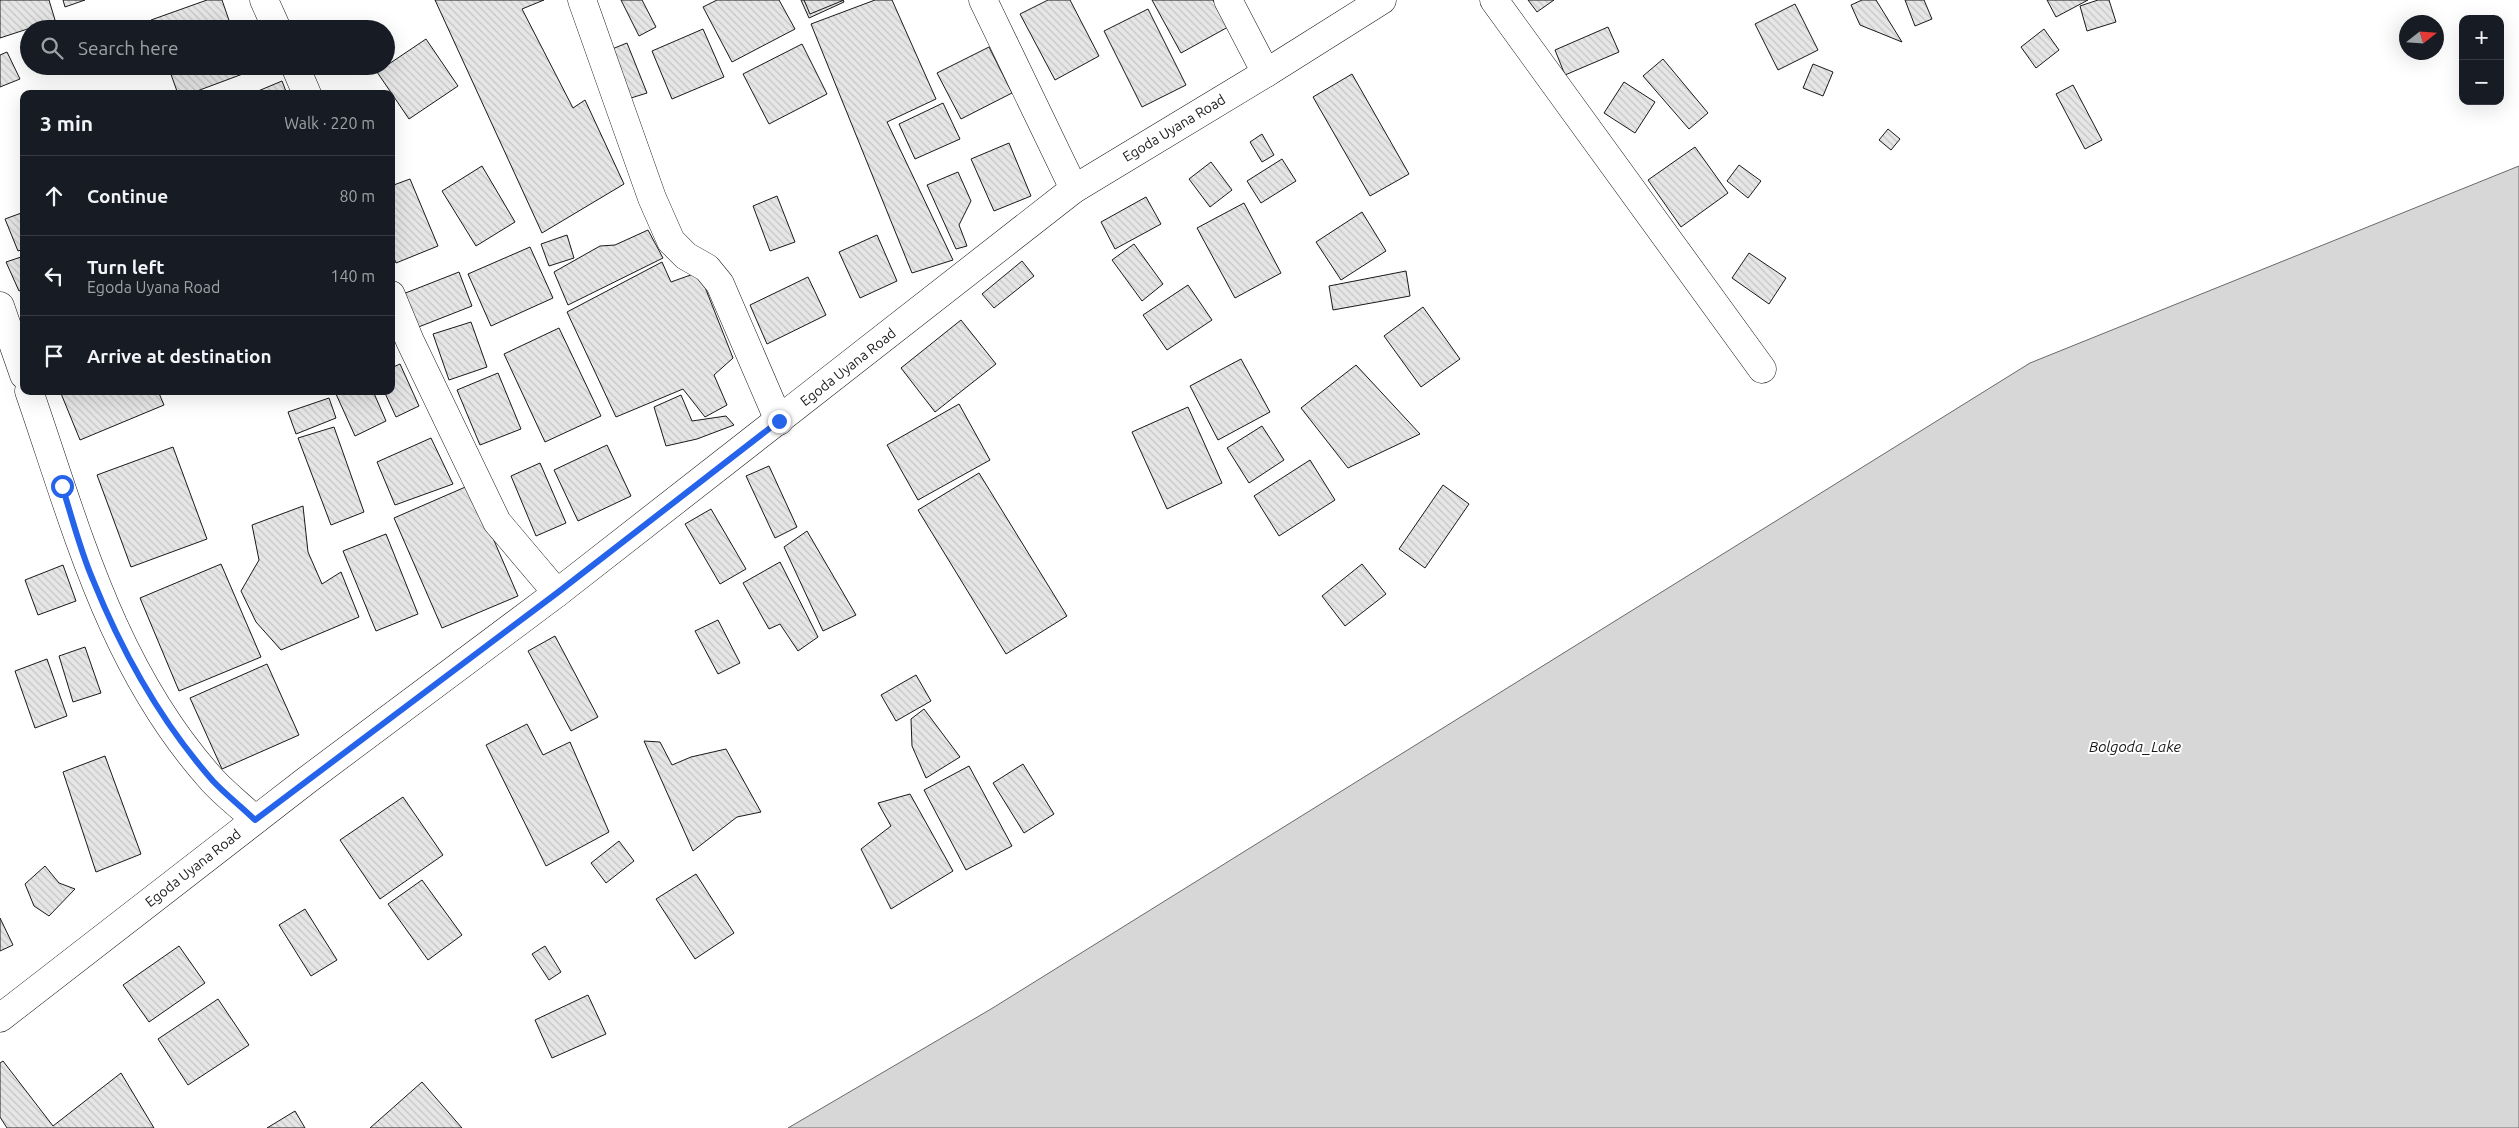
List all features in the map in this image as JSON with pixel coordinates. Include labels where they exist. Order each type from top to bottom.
[{"type":"street","points":[[264,0],[274,20]]},
{"type":"street","points":[[582,0],[652,198],[670,241],[686,256],[707,268],[720,284],[779,421]]},
{"type":"street","points":[[983,0],[1074,189]]},
{"type":"street","points":[[1228,0],[1266,73]]},
{"type":"street","name":"Egoda Uyana Road","points":[[0,1018],[255,820],[557,593],[1074,189],[1266,73],[1382,0]]},
{"type":"street","points":[[1494,0],[1762,369]]},
{"type":"street","points":[[299,75],[305,90]]},
{"type":"street","points":[[395,305],[410,341],[497,522],[557,593]]},
{"type":"street","points":[[0,306],[20,364]]},
{"type":"street","points":[[30,395],[92,578],[121,644],[176,734],[214,782],[255,820]]},
{"type":"water","name":"Bolgoda_Lake","points":[[2519,166],[2519,1128],[788,1128],[991,1009],[2030,363]]},
{"type":"building","points":[[0,0],[49,0],[55,20],[20,20],[20,31],[0,38]]},
{"type":"building","points":[[63,0],[85,0],[65,7]]},
{"type":"building","points":[[207,0],[222,0],[229,20],[151,20]]},
{"type":"building","points":[[435,0],[544,0],[522,9],[573,108],[585,100],[624,184],[542,233]]},
{"type":"building","points":[[621,0],[642,0],[656,27],[639,36]]},
{"type":"building","points":[[717,0],[779,0],[795,29],[732,62],[703,7]]},
{"type":"building","points":[[801,0],[843,0],[844,2],[809,18]]},
{"type":"building","points":[[804,0],[844,0],[810,14]]},
{"type":"building","points":[[875,0],[892,0],[936,99],[887,122],[953,260],[912,273],[811,24]]},
{"type":"building","points":[[1048,0],[1070,0],[1099,56],[1055,80],[1020,14]]},
{"type":"building","points":[[1152,0],[1213,0],[1228,27],[1181,53]]},
{"type":"building","points":[[1528,0],[1554,0],[1537,12]]},
{"type":"building","points":[[1862,0],[1876,0],[1902,42],[1860,25],[1851,5]]},
{"type":"building","points":[[1905,0],[1924,0],[1932,19],[1915,26]]},
{"type":"building","points":[[2047,0],[2088,0],[2056,17]]},
{"type":"building","points":[[2098,0],[2109,0],[2116,22],[2087,31],[2080,6]]},
{"type":"building","points":[[1795,4],[1818,50],[1778,70],[1755,24]]},
{"type":"building","points":[[1148,9],[1186,85],[1142,107],[1104,31]]},
{"type":"building","points":[[1608,27],[1619,52],[1565,75],[1555,50]]},
{"type":"building","points":[[703,29],[724,77],[672,99],[652,51]]},
{"type":"building","points":[[2044,29],[2059,50],[2036,68],[2021,47]]},
{"type":"building","points":[[426,39],[458,86],[409,119],[395,98],[395,90],[389,90],[379,75],[395,75],[395,60]]},
{"type":"building","points":[[627,43],[647,93],[631,98],[612,49]]},
{"type":"building","points":[[802,44],[827,94],[769,124],[743,74]]},
{"type":"building","points":[[989,47],[1012,93],[961,119],[937,73]]},
{"type":"building","points":[[7,52],[20,79],[0,87],[0,55]]},
{"type":"building","points":[[1663,59],[1708,113],[1689,129],[1643,76]]},
{"type":"building","points":[[1813,64],[1833,72],[1823,96],[1803,88]]},
{"type":"building","points":[[1352,74],[1409,174],[1370,196],[1313,97]]},
{"type":"building","points":[[171,75],[240,75],[200,90],[177,90]]},
{"type":"building","points":[[282,81],[285,90],[261,90]]},
{"type":"building","points":[[1624,82],[1655,102],[1635,133],[1604,113]]},
{"type":"building","points":[[2073,85],[2102,140],[2085,149],[2056,94]]},
{"type":"building","points":[[943,103],[960,139],[915,159],[899,124]]},
{"type":"building","points":[[1888,129],[1900,139],[1891,150],[1879,140]]},
{"type":"building","points":[[1262,134],[1274,155],[1262,162],[1250,142]]},
{"type":"building","points":[[1009,143],[1031,196],[994,211],[971,159]]},
{"type":"building","points":[[1695,147],[1728,193],[1681,227],[1648,180]]},
{"type":"building","points":[[1282,159],[1296,181],[1261,203],[1247,181]]},
{"type":"building","points":[[1211,162],[1232,190],[1210,207],[1189,179]]},
{"type":"building","points":[[1739,165],[1761,181],[1748,198],[1727,181]]},
{"type":"building","points":[[482,166],[515,222],[476,246],[442,191]]},
{"type":"building","points":[[958,172],[971,201],[959,225],[967,246],[956,249],[927,185]]},
{"type":"building","points":[[410,179],[438,246],[396,263],[395,261],[395,185]]},
{"type":"building","points":[[777,196],[795,242],[770,251],[753,206]]},
{"type":"building","points":[[1146,197],[1161,224],[1115,249],[1101,222]]},
{"type":"building","points":[[1244,203],[1281,273],[1235,298],[1197,228]]},
{"type":"building","points":[[1362,212],[1386,251],[1341,280],[1316,242]]},
{"type":"building","points":[[20,213],[20,250],[18,251],[5,219]]},
{"type":"building","points":[[648,230],[663,258],[568,305],[554,272],[600,246],[615,245]]},
{"type":"building","points":[[567,235],[574,258],[549,266],[541,244]]},
{"type":"building","points":[[877,235],[897,281],[860,298],[839,252]]},
{"type":"building","points":[[1134,244],[1163,284],[1142,301],[1112,260]]},
{"type":"building","points":[[530,247],[553,298],[491,326],[468,274]]},
{"type":"building","points":[[1749,253],[1786,278],[1769,304],[1732,278]]},
{"type":"building","points":[[20,257],[20,291],[19,291],[6,262]]},
{"type":"building","points":[[1022,261],[1034,276],[994,308],[982,294]]},
{"type":"building","points":[[662,262],[671,282],[699,272],[733,358],[714,375],[727,405],[705,417],[683,389],[616,417],[567,312]]},
{"type":"building","points":[[1406,271],[1410,296],[1333,310],[1329,286]]},
{"type":"building","points":[[459,272],[472,306],[416,328],[403,294]]},
{"type":"building","points":[[808,277],[826,315],[767,344],[750,305]]},
{"type":"building","points":[[1188,285],[1212,320],[1167,350],[1143,315]]},
{"type":"building","points":[[1423,307],[1460,359],[1421,387],[1384,336]]},
{"type":"building","points":[[961,320],[996,364],[935,412],[901,368]]},
{"type":"building","points":[[471,322],[487,367],[449,380],[433,334]]},
{"type":"building","points":[[559,328],[601,416],[545,442],[504,354]]},
{"type":"building","points":[[1241,359],[1270,412],[1218,440],[1190,386]]},
{"type":"building","points":[[400,364],[419,406],[396,417],[386,395],[395,395],[395,366]]},
{"type":"building","points":[[1356,365],[1420,434],[1348,468],[1301,408]]},
{"type":"building","points":[[498,373],[521,429],[480,445],[457,390]]},
{"type":"building","points":[[62,395],[160,395],[164,405],[80,440]]},
{"type":"building","points":[[336,395],[375,395],[386,421],[355,436]]},
{"type":"building","points":[[681,395],[692,421],[726,416],[734,425],[697,439],[666,446],[654,407]]},
{"type":"building","points":[[329,398],[336,418],[296,434],[288,412]]},
{"type":"building","points":[[959,404],[990,460],[918,500],[887,445]]},
{"type":"building","points":[[1188,407],[1222,483],[1167,509],[1132,432]]},
{"type":"building","points":[[1262,426],[1284,460],[1249,483],[1227,448]]},
{"type":"building","points":[[334,427],[364,512],[331,525],[298,438]]},
{"type":"building","points":[[431,438],[453,484],[395,505],[377,462]]},
{"type":"building","points":[[607,445],[631,496],[578,521],[554,470]]},
{"type":"building","points":[[173,447],[207,539],[131,567],[97,475]]},
{"type":"building","points":[[1310,460],[1335,500],[1279,536],[1254,496]]},
{"type":"building","points":[[540,463],[566,523],[536,536],[511,476]]},
{"type":"building","points":[[769,466],[797,527],[775,538],[746,476]]},
{"type":"building","points":[[979,473],[1067,616],[1006,654],[918,510]]},
{"type":"building","points":[[470,485],[518,596],[442,628],[394,518]]},
{"type":"building","points":[[1443,485],[1469,504],[1425,568],[1399,549]]},
{"type":"building","points":[[303,506],[308,552],[322,584],[341,572],[359,617],[281,650],[256,622],[241,591],[259,560],[252,525]]},
{"type":"building","points":[[711,509],[746,569],[720,584],[685,524]]},
{"type":"building","points":[[807,531],[856,615],[823,631],[784,547]]},
{"type":"building","points":[[386,534],[418,614],[376,631],[343,551]]},
{"type":"building","points":[[780,562],[818,637],[798,651],[780,624],[769,629],[743,583]]},
{"type":"building","points":[[221,564],[261,657],[179,691],[140,598]]},
{"type":"building","points":[[1362,564],[1386,594],[1345,626],[1322,596]]},
{"type":"building","points":[[63,565],[76,601],[38,615],[25,580]]},
{"type":"building","points":[[718,620],[740,663],[718,674],[695,631]]},
{"type":"building","points":[[555,636],[598,717],[571,731],[528,651]]},
{"type":"building","points":[[85,647],[101,693],[73,702],[59,656]]},
{"type":"building","points":[[47,659],[67,716],[35,728],[15,671]]},
{"type":"building","points":[[267,664],[299,735],[222,769],[190,698]]},
{"type":"building","points":[[916,675],[931,701],[896,721],[881,695]]},
{"type":"building","points":[[924,709],[960,757],[926,778],[912,746],[911,719]]},
{"type":"building","points":[[527,724],[543,755],[570,742],[609,832],[546,866],[486,745]]},
{"type":"building","points":[[644,741],[660,742],[672,765],[691,757],[726,749],[761,812],[737,817],[693,851]]},
{"type":"building","points":[[105,756],[141,854],[96,872],[63,772]]},
{"type":"building","points":[[1023,764],[1054,814],[1024,833],[993,783]]},
{"type":"building","points":[[969,766],[1012,846],[966,870],[924,790]]},
{"type":"building","points":[[910,794],[953,871],[891,909],[861,849],[891,826],[878,803]]},
{"type":"building","points":[[403,797],[443,855],[380,899],[340,840]]},
{"type":"building","points":[[619,841],[634,861],[606,883],[591,863]]},
{"type":"building","points":[[45,866],[59,883],[75,889],[49,916],[34,906],[25,884]]},
{"type":"building","points":[[696,874],[734,933],[695,959],[656,899]]},
{"type":"building","points":[[422,880],[462,935],[428,960],[388,904]]},
{"type":"building","points":[[305,909],[337,960],[311,976],[279,925]]},
{"type":"building","points":[[0,918],[13,945],[0,951]]},
{"type":"building","points":[[179,946],[205,983],[149,1022],[123,985]]},
{"type":"building","points":[[545,946],[561,972],[549,980],[532,954]]},
{"type":"building","points":[[588,995],[606,1034],[552,1058],[535,1020]]},
{"type":"building","points":[[218,999],[249,1045],[188,1085],[158,1039]]},
{"type":"building","points":[[3,1061],[53,1126],[121,1073],[154,1128],[7,1128],[0,1117],[0,1063]]},
{"type":"building","points":[[422,1082],[462,1128],[370,1128]]},
{"type":"building","points":[[295,1111],[305,1128],[267,1128]]},
{"type":"route","points":[[62,486],[92,578],[121,644],[142,681],[176,734],[214,782],[255,820],[557,593],[779,421]]}]
